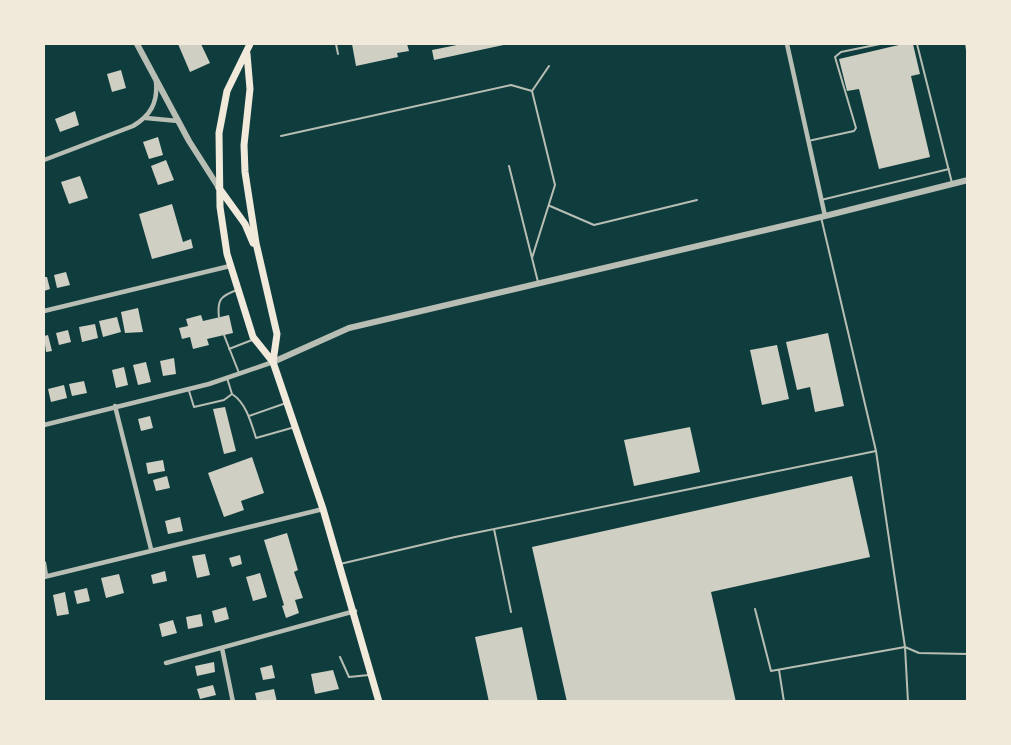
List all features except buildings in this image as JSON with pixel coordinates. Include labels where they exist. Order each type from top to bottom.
[{"type":"main road","points":[[250,44],[227,91],[218,152],[219,188],[230,266],[255,339],[273,362],[355,611],[379,702]]},
{"type":"main road","points":[[247,54],[250,89],[245,128],[245,172],[260,260],[277,334],[273,362]]},
{"type":"main road","points":[[219,188],[245,224],[260,260]]},
{"type":"street","points":[[137,44],[178,121],[219,188]]},
{"type":"street","points":[[787,44],[823,217]]},
{"type":"street","points":[[44,160],[133,126],[146,118],[157,93],[156,79]]},
{"type":"street","points":[[146,118],[178,121]]},
{"type":"street","points":[[44,425],[227,377],[273,362],[349,328],[823,217],[968,180]]},
{"type":"street","points":[[44,311],[230,266]]},
{"type":"street","points":[[116,406],[151,549]]},
{"type":"street","points":[[44,563],[45,576],[323,509]]},
{"type":"street","points":[[166,663],[355,611]]},
{"type":"street","points":[[222,648],[233,702]]},
{"type":"lane","points":[[336,44],[339,54]]},
{"type":"lane","points":[[808,141],[854,130],[835,57],[841,52],[880,44]]},
{"type":"lane","points":[[917,44],[952,183]]},
{"type":"lane","points":[[966,44],[968,56]]},
{"type":"lane","points":[[532,258],[555,185],[532,91],[549,66]]},
{"type":"lane","points":[[281,136],[511,84],[532,91]]},
{"type":"lane","points":[[509,166],[538,282]]},
{"type":"lane","points":[[821,200],[949,169]]},
{"type":"lane","points":[[550,206],[594,225],[697,200]]},
{"type":"lane","points":[[823,217],[876,451],[905,647],[908,702]]},
{"type":"lane","points":[[219,318],[220,298],[238,290]]},
{"type":"lane","points":[[224,335],[239,373]]},
{"type":"lane","points":[[229,349],[255,339]]},
{"type":"lane","points":[[227,377],[232,394],[238,398],[256,438],[295,427]]},
{"type":"lane","points":[[188,389],[194,407],[224,400],[232,394]]},
{"type":"lane","points":[[248,417],[286,403]]},
{"type":"lane","points":[[340,564],[494,529],[876,451]]},
{"type":"lane","points":[[494,529],[511,612]]},
{"type":"lane","points":[[755,609],[771,672],[905,647],[920,653],[968,654]]},
{"type":"lane","points":[[340,657],[349,677],[372,674]]},
{"type":"lane","points":[[779,670],[784,702]]}]
